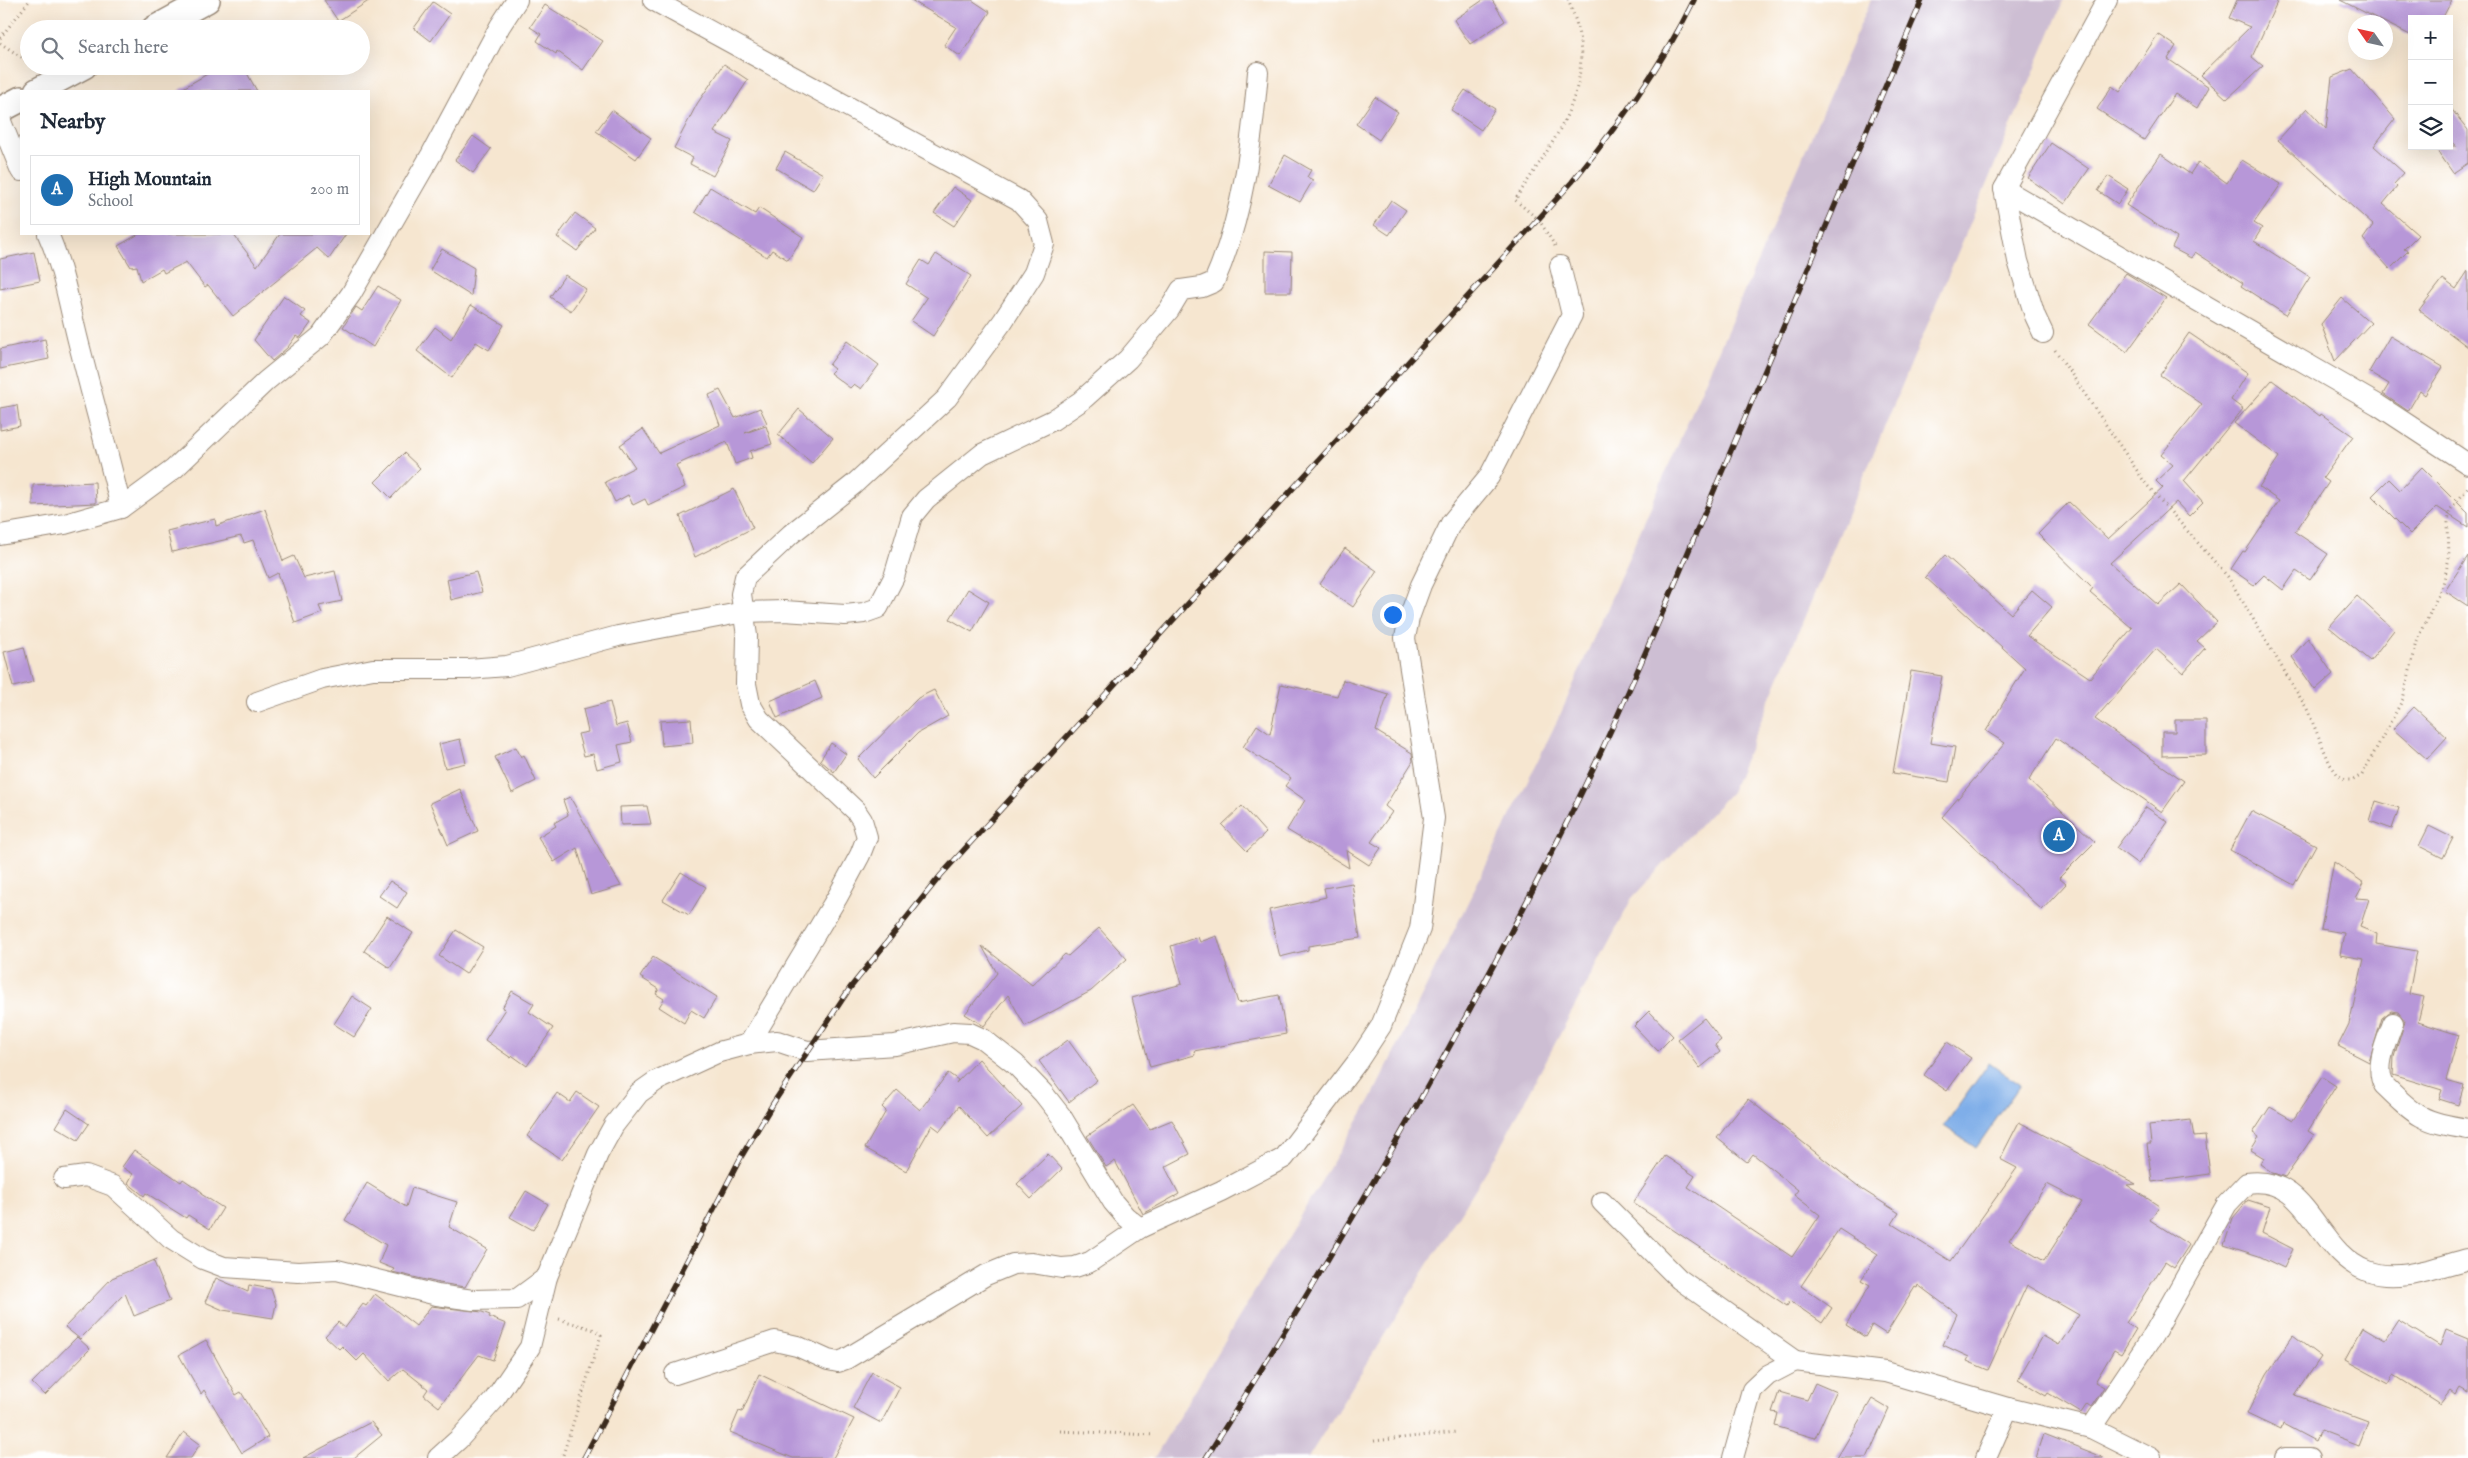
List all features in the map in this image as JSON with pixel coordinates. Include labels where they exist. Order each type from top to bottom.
[{"type":"street","points":[[170,20],[207,0]]},
{"type":"street","points":[[0,534],[65,524],[121,508],[174,469],[266,381],[321,336],[351,294],[431,155],[500,26],[517,0]]},
{"type":"street","points":[[654,0],[1018,200],[1038,220],[1044,244],[1034,273],[1003,321],[947,398],[853,485],[791,534],[745,577],[741,594],[747,636],[746,684],[750,704],[759,719],[856,810],[862,820],[867,837],[860,855],[838,896],[749,1044]]},
{"type":"street","points":[[2044,333],[2034,316],[2018,261],[2004,189],[2107,0]]},
{"type":"street","points":[[257,702],[322,679],[374,669],[468,669],[507,666],[618,636],[744,612],[784,611],[845,615],[864,613],[878,608],[894,577],[912,516],[926,499],[982,454],[1053,420],[1081,401],[1128,359],[1169,310],[1181,290],[1202,287],[1214,282],[1239,209],[1254,113],[1258,72]]},
{"type":"street","points":[[39,90],[67,75]]},
{"type":"street","points":[[0,110],[20,100]]},
{"type":"street","points":[[0,119],[20,169]]},
{"type":"street","points":[[2004,189],[2378,405],[2468,464]]},
{"type":"street","points":[[48,235],[70,298],[80,350],[102,425],[121,508]]},
{"type":"street","points":[[675,1374],[775,1341],[797,1346],[828,1360],[838,1362],[986,1275],[1013,1264],[1075,1267],[1090,1262],[1140,1228],[1221,1191],[1284,1158],[1358,1061],[1382,1026],[1420,929],[1434,818],[1405,638],[1409,618],[1421,585],[1452,523],[1489,477],[1572,315],[1560,266]]},
{"type":"street","points":[[2393,1023],[2382,1062],[2381,1079],[2384,1085],[2422,1118],[2437,1124],[2468,1129]]},
{"type":"street","points":[[438,1458],[459,1439],[511,1376],[530,1347],[547,1277],[598,1154],[614,1125],[640,1093],[656,1081],[719,1052],[749,1044],[777,1041],[807,1051],[895,1045],[953,1032],[970,1033],[983,1039],[1014,1064],[1043,1093],[1061,1116],[1113,1202],[1125,1216],[1140,1228]]},
{"type":"street","points":[[64,1179],[86,1176],[113,1186],[171,1239],[203,1260],[224,1267],[298,1272],[336,1270],[437,1295],[473,1300],[517,1299],[547,1277]]},
{"type":"street","points":[[2092,1428],[2152,1337],[2227,1204],[2247,1182],[2261,1181],[2290,1191],[2349,1261],[2367,1271],[2401,1275],[2468,1259]]},
{"type":"street","points":[[1602,1202],[1679,1279],[1795,1361],[1885,1372],[2008,1408],[2092,1428],[2151,1458]]},
{"type":"street","points":[[1732,1458],[1752,1390],[1768,1376],[1795,1361]]},
{"type":"street","points":[[1986,1458],[2008,1408]]},
{"type":"street","points":[[2285,1458],[2310,1458]]},
{"type":"path","points":[[0,38],[30,0]]},
{"type":"path","points":[[1560,266],[1558,254],[1552,240],[1539,220],[1515,200],[1566,121],[1576,88],[1582,50],[1568,0]]},
{"type":"path","points":[[0,43],[20,56]]},
{"type":"path","points":[[2044,333],[2146,484],[2228,577],[2306,709],[2330,764],[2344,780],[2353,780],[2362,775],[2403,699],[2417,642],[2443,584],[2450,558],[2448,523],[2450,510],[2468,488]]},
{"type":"path","points":[[539,1313],[595,1330],[601,1335],[562,1458]]},
{"type":"path","points":[[1060,1431],[1154,1435]]},
{"type":"path","points":[[1374,1441],[1456,1432]]},
{"type":"shaded area","points":[[1871,0],[2064,0],[1731,792],[1632,898],[1495,1157],[1308,1458],[1154,1458],[1371,1099],[1561,713]]},
{"type":"water","points":[[1989,1063],[2020,1085],[1976,1148],[1944,1126]]},
{"type":"building","points":[[324,0],[370,0],[340,20],[337,20]]},
{"type":"building","points":[[911,0],[972,0],[990,12],[960,56],[944,45],[956,27]]},
{"type":"building","points":[[1483,0],[1492,0],[1505,21],[1470,44],[1454,20]]},
{"type":"building","points":[[2237,0],[2278,0],[2252,57],[2263,66],[2227,99],[2201,75],[2250,27],[2229,18]]},
{"type":"building","points":[[2340,0],[2452,0],[2444,15],[2408,15],[2408,34],[2393,26],[2393,15],[2370,15]]},
{"type":"building","points":[[433,2],[450,14],[431,41],[414,28]]},
{"type":"building","points":[[545,5],[603,41],[583,70],[557,51],[556,54],[537,41],[541,34],[530,27]]},
{"type":"building","points":[[2158,34],[2176,46],[2168,59],[2209,87],[2197,108],[2175,94],[2144,140],[2097,109],[2112,86],[2120,92]]},
{"type":"building","points":[[724,64],[748,80],[714,132],[732,141],[713,176],[690,164],[693,158],[674,148],[697,104]]},
{"type":"building","points":[[2352,69],[2395,119],[2374,146],[2404,173],[2394,184],[2397,187],[2383,204],[2418,235],[2404,249],[2408,251],[2390,269],[2363,239],[2373,225],[2278,140],[2307,108],[2326,129],[2332,77]]},
{"type":"building","points":[[206,75],[248,75],[256,90],[180,90]]},
{"type":"building","points":[[1465,90],[1495,109],[1481,130],[1451,110]]},
{"type":"building","points":[[1375,97],[1398,112],[1379,140],[1356,124]]},
{"type":"building","points":[[612,110],[651,138],[636,159],[596,131]]},
{"type":"building","points":[[2453,111],[2468,130],[2468,163],[2453,173],[2437,150],[2453,150],[2453,146],[2456,146],[2453,143]]},
{"type":"building","points":[[473,136],[491,149],[473,173],[455,160]]},
{"type":"building","points":[[2051,143],[2089,169],[2065,204],[2028,178]]},
{"type":"building","points":[[785,152],[823,174],[813,190],[776,168]]},
{"type":"building","points":[[2161,154],[2190,174],[2198,162],[2227,183],[2242,160],[2281,184],[2254,223],[2262,228],[2254,241],[2310,277],[2286,315],[2241,286],[2243,283],[2195,252],[2191,258],[2172,248],[2177,238],[2126,205]]},
{"type":"building","points":[[1285,155],[1311,170],[1307,177],[1313,180],[1300,202],[1268,185]]},
{"type":"building","points":[[2108,176],[2128,189],[2118,204],[2098,191]]},
{"type":"building","points":[[710,187],[755,214],[759,208],[803,237],[788,260],[772,250],[767,257],[695,212]]},
{"type":"building","points":[[953,187],[972,200],[954,226],[934,213]]},
{"type":"building","points":[[1391,200],[1406,210],[1389,235],[1374,225]]},
{"type":"building","points":[[575,213],[595,228],[577,251],[557,237]]},
{"type":"building","points":[[137,235],[234,235],[257,266],[279,235],[345,235],[329,259],[317,248],[233,316],[208,285],[205,287],[186,262],[164,273],[162,269],[141,281],[137,266],[131,267],[118,246]]},
{"type":"building","points":[[442,249],[474,268],[471,296],[430,270]]},
{"type":"building","points":[[1265,251],[1292,252],[1291,292],[1265,292]]},
{"type":"building","points":[[34,252],[40,281],[0,289],[0,259]]},
{"type":"building","points":[[936,254],[971,276],[933,336],[911,321],[927,298],[906,284],[921,260],[929,265]]},
{"type":"building","points":[[2468,271],[2468,347],[2419,310],[2443,279],[2456,289]]},
{"type":"building","points":[[2126,273],[2166,298],[2127,352],[2089,324]]},
{"type":"building","points":[[565,275],[586,289],[571,311],[550,297]]},
{"type":"building","points":[[378,286],[401,300],[373,347],[343,327],[356,307],[362,311]]},
{"type":"building","points":[[284,296],[305,311],[301,316],[311,323],[301,337],[296,336],[288,347],[272,361],[254,340]]},
{"type":"building","points":[[2342,298],[2371,323],[2335,361],[2321,324]]},
{"type":"building","points":[[471,305],[504,325],[489,350],[476,342],[452,378],[417,351],[435,327],[451,339]]},
{"type":"building","points":[[2189,333],[2248,373],[2231,400],[2243,409],[2184,481],[2203,502],[2189,516],[2176,502],[2110,563],[2158,605],[2181,584],[2217,622],[2197,641],[2205,648],[2183,673],[2156,649],[2095,719],[2184,781],[2162,812],[2056,738],[2029,780],[2095,842],[2059,878],[2066,884],[2042,910],[1942,817],[2005,743],[1986,731],[2025,668],[1925,577],[1945,555],[2011,614],[2032,590],[2052,607],[2027,636],[2090,678],[2132,628],[2090,592],[2093,588],[2038,534],[2069,502],[2108,539],[2163,488],[2156,481],[2173,465],[2161,455],[2202,404],[2160,375]]},
{"type":"building","points":[[2390,336],[2443,367],[2425,395],[2420,391],[2408,411],[2383,394],[2389,384],[2369,372]]},
{"type":"building","points":[[45,339],[49,359],[0,369],[0,349]]},
{"type":"building","points":[[847,341],[879,365],[861,389],[854,384],[850,388],[830,373],[834,369],[829,365]]},
{"type":"building","points":[[2272,380],[2320,416],[2321,414],[2353,436],[2323,478],[2329,482],[2295,532],[2328,554],[2310,580],[2296,571],[2283,590],[2264,575],[2254,585],[2231,569],[2243,551],[2245,552],[2279,501],[2259,487],[2279,457],[2234,423]]},
{"type":"building","points":[[720,390],[735,418],[760,408],[767,423],[745,433],[766,426],[772,444],[750,451],[752,458],[735,464],[727,442],[676,465],[685,487],[648,505],[645,499],[633,505],[628,495],[615,502],[605,482],[635,467],[620,445],[643,429],[659,453],[720,425],[709,395]]},
{"type":"building","points":[[17,405],[20,426],[0,430],[0,408]]},
{"type":"building","points":[[799,409],[833,438],[812,463],[778,435]]},
{"type":"building","points":[[404,453],[420,468],[391,498],[375,482]]},
{"type":"building","points":[[2422,467],[2468,513],[2468,527],[2437,507],[2410,534],[2372,496],[2389,479],[2400,490]]},
{"type":"building","points":[[95,482],[96,503],[33,506],[33,485]]},
{"type":"building","points":[[734,489],[753,528],[695,557],[680,516]]},
{"type":"building","points":[[265,509],[283,561],[294,556],[304,578],[335,571],[342,601],[319,606],[322,613],[295,623],[278,573],[268,578],[253,540],[244,543],[241,536],[172,552],[167,531],[215,519],[216,526]]},
{"type":"building","points":[[1345,548],[1377,571],[1353,607],[1320,584]]},
{"type":"building","points":[[2468,556],[2468,606],[2445,591]]},
{"type":"building","points":[[476,572],[482,592],[451,600],[447,579]]},
{"type":"building","points":[[968,589],[989,602],[972,632],[950,619]]},
{"type":"building","points":[[2357,596],[2394,630],[2370,661],[2329,627]]},
{"type":"building","points":[[2308,638],[2333,674],[2315,690],[2292,657]]},
{"type":"building","points":[[24,647],[33,682],[13,687],[4,652]]},
{"type":"building","points":[[1911,671],[1942,676],[1930,743],[1955,747],[1949,782],[1893,773]]},
{"type":"building","points":[[1343,680],[1388,694],[1376,731],[1412,753],[1413,761],[1385,806],[1392,812],[1371,842],[1381,848],[1369,865],[1346,850],[1349,868],[1287,830],[1305,800],[1285,786],[1291,778],[1243,747],[1257,725],[1270,734],[1281,684],[1337,696]]},
{"type":"building","points":[[815,681],[822,698],[777,718],[770,701]]},
{"type":"building","points":[[934,690],[948,716],[918,733],[873,778],[858,759],[918,698]]},
{"type":"building","points":[[610,702],[616,726],[627,723],[632,742],[618,745],[622,762],[597,769],[593,754],[584,756],[578,734],[588,732],[583,709]]},
{"type":"building","points":[[2414,707],[2447,737],[2427,759],[2393,729]]},
{"type":"building","points":[[691,719],[693,743],[662,746],[660,721]]},
{"type":"building","points":[[2175,720],[2206,720],[2206,755],[2162,756],[2162,732],[2175,732]]},
{"type":"building","points":[[460,739],[466,763],[445,768],[439,744]]},
{"type":"building","points":[[831,743],[846,754],[834,772],[820,760]]},
{"type":"building","points":[[516,747],[521,757],[524,755],[536,781],[512,793],[495,757]]},
{"type":"building","points":[[460,789],[478,831],[448,845],[430,803]]},
{"type":"building","points":[[570,797],[621,886],[591,895],[577,848],[554,862],[538,837],[556,826],[554,823],[568,815],[563,800]]},
{"type":"building","points":[[2376,801],[2399,808],[2392,829],[2370,821]]},
{"type":"building","points":[[647,806],[651,824],[621,825],[620,807]]},
{"type":"building","points":[[1242,806],[1266,833],[1247,851],[1222,825]]},
{"type":"building","points":[[2146,807],[2168,822],[2138,864],[2116,848]]},
{"type":"building","points":[[2251,811],[2316,845],[2294,885],[2230,850]]},
{"type":"building","points":[[2429,826],[2453,838],[2443,858],[2419,846]]},
{"type":"building","points":[[2334,862],[2364,883],[2356,898],[2369,899],[2360,927],[2377,934],[2376,944],[2417,951],[2409,994],[2424,997],[2418,1022],[2459,1035],[2446,1080],[2464,1085],[2458,1105],[2439,1099],[2442,1090],[2393,1075],[2394,1057],[2405,1021],[2398,1012],[2391,1011],[2382,1018],[2369,1062],[2338,1046],[2349,1024],[2364,959],[2340,955],[2344,933],[2321,929]]},
{"type":"building","points":[[681,872],[706,887],[689,915],[663,900]]},
{"type":"building","points":[[390,881],[407,892],[397,908],[379,896]]},
{"type":"building","points":[[1352,883],[1360,938],[1308,946],[1308,950],[1280,957],[1269,910],[1326,897],[1324,888]]},
{"type":"building","points":[[387,916],[413,933],[390,968],[364,951]]},
{"type":"building","points":[[1099,928],[1127,959],[1091,991],[1025,1026],[1008,995],[984,1026],[965,1014],[997,973],[982,946],[1032,985],[1065,954],[1068,956]]},
{"type":"building","points":[[456,930],[483,947],[466,974],[439,956]]},
{"type":"building","points":[[1217,936],[1238,1003],[1279,995],[1286,1034],[1194,1051],[1195,1055],[1150,1067],[1132,998],[1182,984],[1171,946],[1198,937],[1200,942]]},
{"type":"building","points":[[653,957],[717,997],[704,1018],[691,1010],[684,1023],[659,1007],[664,999],[656,994],[659,989],[640,977]]},
{"type":"building","points":[[512,991],[534,1004],[529,1012],[553,1028],[527,1066],[513,1056],[511,1058],[485,1040],[505,1009],[502,1008]]},
{"type":"building","points":[[352,996],[372,1009],[354,1037],[334,1024]]},
{"type":"building","points":[[1649,1011],[1673,1036],[1658,1051],[1634,1026]]},
{"type":"building","points":[[1704,1018],[1721,1040],[1715,1045],[1720,1052],[1700,1068],[1678,1039]]},
{"type":"building","points":[[1068,1040],[1097,1080],[1069,1102],[1039,1061]]},
{"type":"building","points":[[1947,1042],[1971,1058],[1947,1091],[1924,1075]]},
{"type":"building","points":[[979,1059],[1022,1106],[988,1138],[959,1106],[940,1131],[932,1125],[906,1171],[865,1148],[886,1111],[882,1107],[897,1090],[920,1110],[948,1073],[958,1080],[956,1083]]},
{"type":"building","points":[[2322,1077],[2336,1086],[2308,1131],[2314,1135],[2285,1177],[2273,1173],[2260,1164],[2264,1158],[2251,1150],[2259,1137],[2253,1133],[2270,1107],[2293,1120]]},
{"type":"building","points":[[577,1092],[599,1107],[562,1160],[527,1136],[557,1093],[570,1102]]},
{"type":"building","points":[[1748,1099],[1863,1190],[1899,1213],[1892,1224],[1951,1261],[2017,1168],[2000,1159],[2019,1122],[2136,1184],[2127,1185],[2159,1206],[2150,1220],[2189,1245],[2174,1268],[2165,1262],[2126,1323],[2136,1329],[2121,1354],[2114,1350],[2095,1382],[2104,1387],[2091,1407],[2087,1404],[2081,1413],[2048,1393],[2046,1396],[2018,1379],[2043,1336],[2059,1345],[2079,1315],[2027,1285],[1988,1370],[1967,1361],[1969,1357],[1943,1345],[1957,1314],[1918,1285],[1886,1334],[1872,1325],[1865,1337],[1846,1325],[1870,1285],[1861,1280],[1878,1254],[1839,1229],[1801,1286],[1832,1308],[1822,1323],[1790,1301],[1787,1306],[1633,1203],[1665,1156],[1695,1176],[1688,1187],[1792,1257],[1820,1215],[1794,1195],[1798,1190],[1753,1154],[1747,1162],[1717,1138]],"holes":[[[2047,1184],[2082,1202],[2044,1261],[2009,1240]]]},
{"type":"building","points":[[1133,1105],[1150,1129],[1172,1120],[1190,1154],[1165,1167],[1179,1194],[1143,1214],[1115,1161],[1106,1167],[1087,1136]]},
{"type":"building","points":[[67,1109],[89,1124],[78,1140],[56,1127]]},
{"type":"building","points":[[2191,1120],[2194,1137],[2205,1136],[2210,1174],[2152,1182],[2147,1144],[2151,1144],[2149,1125]]},
{"type":"building","points":[[134,1150],[181,1182],[183,1179],[202,1192],[201,1194],[223,1208],[210,1229],[188,1215],[186,1218],[146,1193],[144,1196],[128,1183],[133,1174],[122,1167]]},
{"type":"building","points":[[1048,1154],[1062,1169],[1031,1199],[1017,1184]]},
{"type":"building","points":[[367,1183],[406,1207],[412,1188],[457,1202],[449,1227],[487,1249],[465,1287],[392,1272],[394,1269],[379,1263],[386,1245],[345,1220]]},
{"type":"building","points":[[526,1191],[548,1204],[533,1230],[510,1217]]},
{"type":"building","points":[[2248,1200],[2270,1207],[2262,1233],[2293,1249],[2284,1268],[2259,1256],[2224,1245],[2233,1218]]},
{"type":"building","points":[[157,1259],[154,1262],[170,1301],[134,1316],[125,1293],[80,1339],[65,1327],[112,1278]]},
{"type":"building","points":[[216,1278],[248,1292],[249,1285],[271,1289],[276,1304],[273,1318],[223,1310],[205,1302]]},
{"type":"building","points":[[375,1294],[416,1326],[431,1306],[482,1312],[490,1315],[489,1317],[506,1324],[493,1360],[479,1355],[439,1407],[424,1395],[428,1389],[403,1369],[389,1381],[364,1354],[357,1361],[342,1346],[339,1349],[325,1336],[338,1322],[345,1328],[363,1304],[366,1306]]},
{"type":"building","points":[[2398,1320],[2440,1346],[2446,1330],[2468,1339],[2468,1393],[2459,1388],[2455,1395],[2450,1391],[2440,1404],[2394,1375],[2389,1384],[2345,1360],[2363,1327],[2385,1340]]},
{"type":"building","points":[[2293,1336],[2321,1357],[2295,1395],[2368,1422],[2359,1445],[2320,1430],[2315,1441],[2283,1424],[2281,1430],[2247,1414],[2267,1374]]},
{"type":"building","points":[[77,1337],[90,1349],[45,1395],[32,1383]]},
{"type":"building","points":[[206,1340],[236,1395],[241,1392],[268,1437],[242,1453],[204,1390],[201,1394],[179,1355]]},
{"type":"building","points":[[872,1372],[900,1387],[881,1423],[853,1408]]},
{"type":"building","points":[[759,1374],[854,1419],[833,1458],[793,1458],[730,1432],[739,1411],[742,1412]]},
{"type":"building","points":[[1815,1383],[1836,1392],[1815,1438],[1775,1426],[1778,1413],[1772,1412],[1779,1392],[1807,1400]]},
{"type":"building","points":[[1872,1399],[1889,1409],[1867,1458],[1837,1458]]},
{"type":"building","points":[[371,1422],[382,1435],[354,1458],[303,1458]]},
{"type":"building","points":[[184,1432],[200,1444],[191,1458],[167,1458]]},
{"type":"building","points":[[2044,1434],[2103,1457],[2103,1458],[2036,1458]]},
{"type":"railway","points":[[584,1458],[741,1157],[774,1102],[850,988],[941,875],[1572,182],[1606,139],[1653,72],[1694,0]]},
{"type":"railway","points":[[1206,1458],[1303,1302],[1396,1143],[1485,982],[1569,818],[1649,644],[1922,0]]},
{"type":"place","name":"High Mountain","points":[[2059,836]]}]
